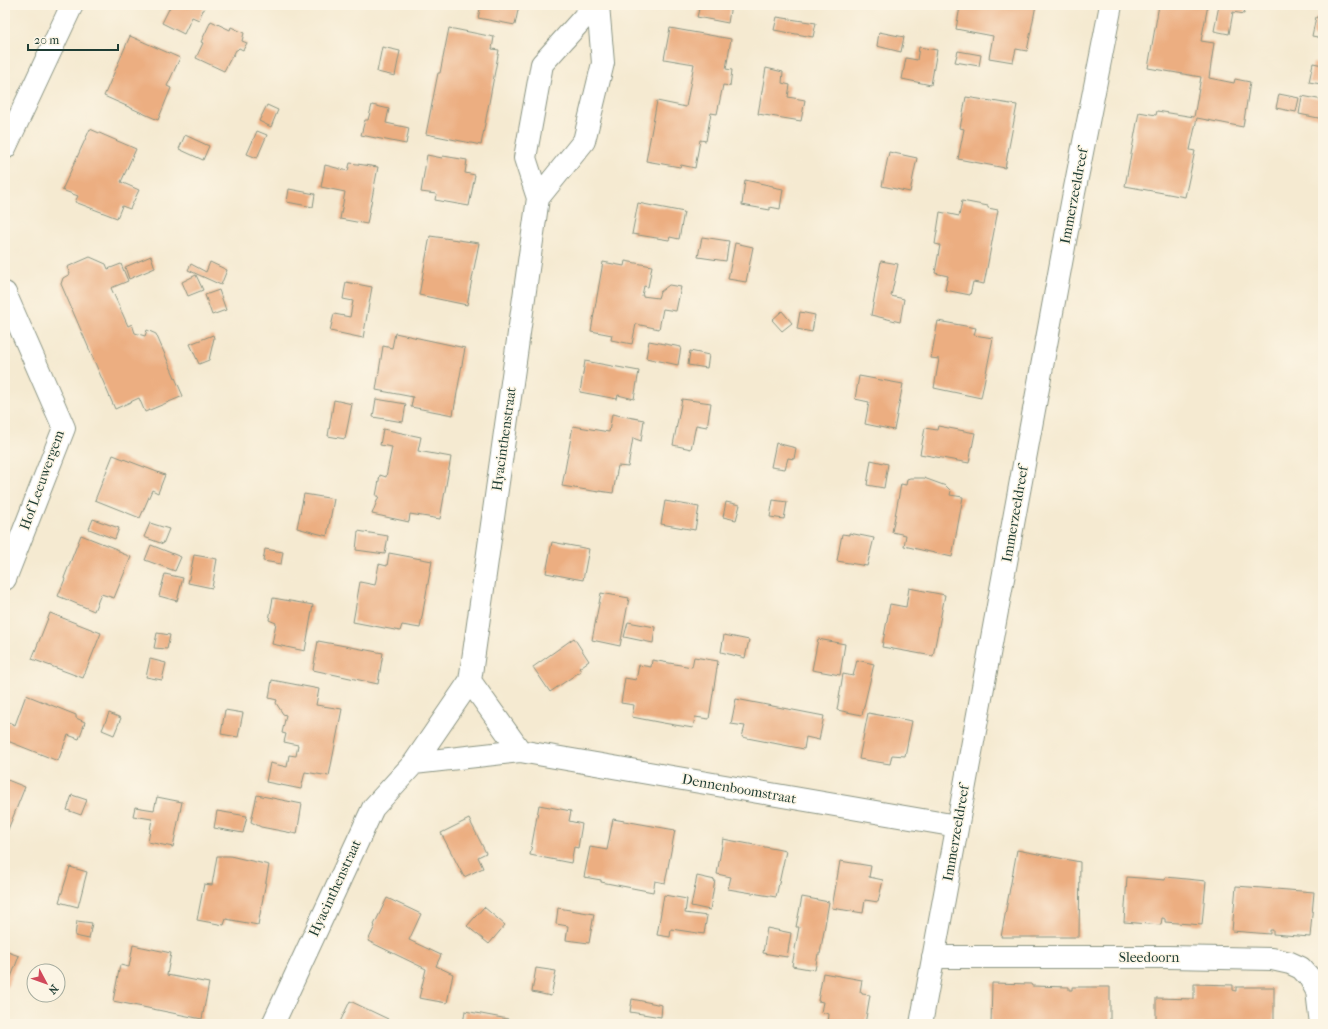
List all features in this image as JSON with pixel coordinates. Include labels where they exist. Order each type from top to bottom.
[{"type":"street","points":[[5,148],[72,5]]},
{"type":"street","name":"Hyacinthenstraat","points":[[273,1024],[372,808],[414,763],[470,681],[538,198],[525,158],[542,64],[596,5]]},
{"type":"street","name":"Hyacinthenstraat","points":[[538,198],[584,140],[603,63],[596,5]]},
{"type":"street","name":"Immerzeeldreef","points":[[921,1024],[1073,198],[1111,5]]},
{"type":"street","name":"Hof Leeuwergem","points":[[5,293],[64,428],[5,579]]},
{"type":"street","points":[[414,763],[520,751],[470,681]]},
{"type":"street","name":"Dennenboomstraat","points":[[520,751],[957,826]]},
{"type":"street","name":"Sleedoorn","points":[[934,957],[1169,957],[1272,959],[1290,963],[1301,968],[1310,978],[1317,991],[1321,1024]]},
{"type":"building","points":[[165,5],[205,5],[199,20],[192,17],[184,34],[162,23],[170,7]]},
{"type":"building","points":[[481,5],[519,5],[515,25],[478,18]]},
{"type":"building","points":[[700,5],[731,5],[728,23],[697,17]]},
{"type":"building","points":[[967,5],[1036,5],[1027,51],[1016,49],[1013,62],[989,58],[993,36],[956,29],[960,7],[967,8]]},
{"type":"building","points":[[1159,5],[1208,5],[1201,41],[1214,43],[1209,78],[1234,83],[1235,79],[1250,82],[1243,127],[1197,118],[1190,150],[1195,151],[1185,197],[1125,186],[1139,112],[1156,115],[1157,111],[1194,117],[1201,77],[1148,68]]},
{"type":"building","points":[[1219,5],[1246,5],[1244,14],[1233,12],[1229,34],[1214,31]]},
{"type":"building","points":[[777,17],[816,23],[813,37],[774,30]]},
{"type":"building","points":[[1316,17],[1323,18],[1323,38],[1312,36]]},
{"type":"building","points":[[211,21],[230,30],[231,27],[244,33],[242,41],[247,43],[243,50],[239,48],[236,50],[224,71],[196,58],[203,43],[201,42]]},
{"type":"building","points":[[449,28],[494,37],[492,49],[499,50],[481,145],[426,134],[438,73],[440,73]]},
{"type":"building","points":[[670,28],[731,39],[726,69],[732,70],[730,86],[723,85],[717,114],[711,113],[706,141],[700,140],[695,168],[646,161],[657,101],[686,107],[694,64],[664,59]]},
{"type":"building","points":[[879,32],[904,37],[901,52],[877,46]]},
{"type":"building","points":[[130,36],[180,58],[167,86],[171,88],[158,120],[104,96]]},
{"type":"building","points":[[382,47],[400,51],[395,76],[377,72]]},
{"type":"building","points":[[919,47],[937,50],[931,85],[902,79],[906,58],[917,60]]},
{"type":"building","points":[[958,51],[981,55],[979,66],[955,62]]},
{"type":"building","points":[[1313,63],[1323,65],[1321,84],[1309,82]]},
{"type":"building","points":[[766,68],[783,72],[782,83],[790,85],[788,97],[805,100],[801,121],[758,114]]},
{"type":"building","points":[[1279,94],[1299,98],[1296,112],[1276,108]]},
{"type":"building","points":[[1302,96],[1323,100],[1323,119],[1299,114]]},
{"type":"building","points":[[966,97],[1017,105],[1005,168],[958,159],[964,129],[960,128]]},
{"type":"building","points":[[267,105],[278,110],[271,127],[259,121]]},
{"type":"building","points":[[372,105],[389,109],[386,123],[409,128],[406,144],[361,135],[365,120],[368,120]]},
{"type":"building","points":[[90,129],[136,149],[121,182],[139,190],[130,209],[122,206],[117,218],[75,202],[78,196],[62,190]]},
{"type":"building","points":[[257,131],[267,135],[257,158],[247,154]]},
{"type":"building","points":[[185,135],[209,146],[203,160],[179,149]]},
{"type":"building","points":[[889,152],[917,158],[910,192],[882,186]]},
{"type":"building","points":[[427,155],[467,160],[465,173],[475,175],[469,206],[435,200],[436,194],[421,192]]},
{"type":"building","points":[[350,163],[378,167],[367,224],[340,219],[345,192],[321,187],[325,165],[348,171]]},
{"type":"building","points":[[745,180],[783,189],[780,209],[770,207],[770,210],[742,205]]},
{"type":"building","points":[[289,189],[315,194],[313,207],[287,202]]},
{"type":"building","points":[[962,201],[988,206],[988,208],[998,210],[984,284],[973,282],[970,295],[945,290],[948,276],[935,273],[940,245],[935,244],[940,212],[959,216]]},
{"type":"building","points":[[638,203],[684,212],[679,239],[670,237],[669,240],[632,234]]},
{"type":"building","points":[[430,236],[479,243],[467,305],[419,295]]},
{"type":"building","points":[[702,237],[729,241],[726,261],[698,257]]},
{"type":"building","points":[[735,243],[753,247],[746,282],[728,279]]},
{"type":"building","points":[[151,256],[155,268],[129,279],[125,267]]},
{"type":"building","points":[[90,257],[106,264],[108,269],[121,264],[128,281],[111,288],[128,326],[132,324],[135,333],[145,336],[147,330],[156,334],[183,396],[145,412],[139,398],[115,409],[61,284],[63,278],[70,274],[67,267]]},
{"type":"building","points":[[625,261],[652,266],[648,287],[644,286],[642,296],[658,298],[660,292],[669,285],[681,287],[676,311],[663,309],[659,329],[636,324],[632,344],[611,340],[612,335],[591,331],[603,262],[624,266]]},
{"type":"building","points":[[881,261],[898,264],[891,296],[904,299],[900,322],[871,315]]},
{"type":"building","points":[[210,262],[227,270],[221,285],[188,270],[191,264],[206,272]]},
{"type":"building","points":[[196,275],[203,290],[188,296],[182,282]]},
{"type":"building","points":[[346,282],[372,287],[363,338],[330,331],[334,314],[350,317],[353,301],[343,299]]},
{"type":"building","points":[[219,290],[226,310],[212,315],[205,295]]},
{"type":"building","points":[[782,311],[792,323],[782,331],[772,320]]},
{"type":"building","points":[[800,312],[815,315],[812,332],[797,329]]},
{"type":"building","points":[[938,321],[976,328],[974,335],[993,338],[981,398],[934,388],[939,359],[931,358]]},
{"type":"building","points":[[395,333],[465,348],[453,415],[411,407],[413,397],[376,390],[383,346],[392,348]]},
{"type":"building","points":[[213,335],[214,338],[209,360],[199,364],[190,344]]},
{"type":"building","points":[[649,341],[681,347],[678,365],[646,358]]},
{"type":"building","points":[[690,351],[709,355],[707,368],[688,365]]},
{"type":"building","points":[[585,361],[639,371],[634,399],[618,395],[617,399],[580,392]]},
{"type":"building","points":[[859,376],[903,384],[894,430],[865,424],[869,402],[855,399]]},
{"type":"building","points":[[376,399],[406,404],[403,422],[373,417]]},
{"type":"building","points":[[682,399],[711,403],[707,427],[696,425],[691,449],[673,445]]},
{"type":"building","points":[[334,400],[352,404],[345,439],[328,436]]},
{"type":"building","points":[[612,414],[644,420],[641,441],[633,438],[628,467],[618,466],[613,493],[562,486],[573,426],[609,432]]},
{"type":"building","points":[[938,426],[975,433],[969,463],[920,454],[925,428],[937,430]]},
{"type":"building","points":[[383,429],[421,437],[418,451],[451,457],[440,519],[410,514],[409,522],[372,514],[379,496],[376,496],[380,475],[386,477],[392,447],[380,445]]},
{"type":"building","points":[[776,443],[796,448],[794,459],[788,458],[785,469],[771,467]]},
{"type":"building","points":[[113,455],[165,475],[158,493],[152,490],[140,518],[95,500]]},
{"type":"building","points":[[871,460],[888,464],[884,488],[867,485]]},
{"type":"building","points":[[924,478],[946,486],[951,491],[950,495],[963,497],[952,557],[904,546],[906,535],[892,532],[901,484],[906,485],[907,479]]},
{"type":"building","points":[[304,494],[334,499],[327,536],[297,528]]},
{"type":"building","points":[[773,500],[787,502],[784,519],[770,517]]},
{"type":"building","points":[[665,501],[699,507],[695,530],[661,524]]},
{"type":"building","points":[[726,502],[740,505],[736,520],[723,517]]},
{"type":"building","points":[[93,519],[119,528],[115,539],[89,529]]},
{"type":"building","points":[[150,523],[169,529],[163,544],[144,537]]},
{"type":"building","points":[[358,531],[388,536],[385,554],[356,550]]},
{"type":"building","points":[[849,533],[874,538],[867,566],[837,561],[842,534],[849,535]]},
{"type":"building","points":[[81,535],[119,550],[119,552],[131,557],[114,598],[101,594],[94,611],[58,596]]},
{"type":"building","points":[[552,542],[589,549],[583,580],[546,573]]},
{"type":"building","points":[[151,545],[181,557],[175,571],[145,560]]},
{"type":"building","points":[[265,549],[283,552],[281,564],[263,561]]},
{"type":"building","points":[[389,553],[432,561],[420,628],[402,625],[400,631],[353,622],[360,582],[375,585],[379,564],[387,566]]},
{"type":"building","points":[[194,555],[217,559],[212,588],[188,583]]},
{"type":"building","points":[[165,574],[183,578],[177,601],[159,596]]},
{"type":"building","points":[[909,588],[945,595],[933,656],[882,647],[890,604],[906,607]]},
{"type":"building","points":[[601,593],[629,598],[620,646],[592,640]]},
{"type":"building","points":[[273,598],[313,605],[305,651],[272,644],[276,623],[269,620]]},
{"type":"building","points":[[50,613],[101,633],[83,678],[32,659]]},
{"type":"building","points":[[628,622],[655,627],[653,643],[624,637]]},
{"type":"building","points":[[157,633],[170,635],[167,649],[154,648]]},
{"type":"building","points":[[724,635],[749,640],[745,658],[721,652]]},
{"type":"building","points":[[574,638],[589,661],[579,668],[581,671],[550,692],[533,667]]},
{"type":"building","points":[[818,639],[845,644],[840,675],[812,670]]},
{"type":"building","points":[[318,641],[383,653],[378,684],[313,670]]},
{"type":"building","points":[[694,657],[718,661],[709,719],[695,717],[693,728],[663,723],[632,717],[634,705],[621,703],[625,678],[636,680],[639,665],[651,667],[652,660],[692,667]]},
{"type":"building","points":[[150,659],[166,663],[162,680],[146,677]]},
{"type":"building","points":[[857,660],[874,664],[862,715],[837,710],[843,674],[853,676]]},
{"type":"building","points":[[272,680],[319,689],[316,705],[342,709],[329,776],[305,772],[301,789],[266,782],[270,763],[287,767],[289,755],[296,756],[298,745],[284,742],[286,734],[282,733],[286,715],[283,714],[276,703],[277,700],[269,698]]},
{"type":"building","points":[[26,695],[76,715],[76,718],[85,722],[79,739],[68,735],[58,761],[5,740],[6,721],[15,725]]},
{"type":"building","points":[[736,699],[824,716],[819,740],[806,737],[804,749],[742,737],[745,726],[731,724]]},
{"type":"building","points":[[225,710],[243,713],[238,737],[221,734]]},
{"type":"building","points":[[109,713],[121,718],[114,735],[102,730]]},
{"type":"building","points":[[868,713],[912,721],[905,756],[892,755],[890,764],[859,759]]},
{"type":"building","points":[[5,779],[25,787],[7,832],[5,832]]},
{"type":"building","points":[[72,795],[87,800],[81,815],[67,810]]},
{"type":"building","points":[[257,795],[302,804],[297,834],[261,827],[251,822]]},
{"type":"building","points":[[157,797],[182,802],[173,847],[148,842],[152,819],[133,816],[135,807],[154,810]]},
{"type":"building","points":[[539,805],[571,811],[569,821],[582,824],[578,848],[574,847],[571,863],[530,855]]},
{"type":"building","points":[[217,811],[247,816],[243,833],[214,828]]},
{"type":"building","points":[[469,819],[486,853],[478,857],[483,868],[464,877],[441,833]]},
{"type":"building","points":[[613,819],[675,830],[665,883],[655,881],[653,892],[601,882],[601,880],[584,877],[590,847],[607,850]]},
{"type":"building","points":[[723,839],[786,851],[776,897],[728,889],[731,877],[717,874]]},
{"type":"building","points":[[1017,850],[1080,862],[1079,937],[1001,937]]},
{"type":"building","points":[[217,856],[230,856],[269,865],[258,925],[226,919],[224,925],[197,920],[204,884],[212,885]]},
{"type":"building","points":[[840,861],[871,866],[869,877],[883,880],[878,902],[865,900],[863,913],[832,908]]},
{"type":"building","points":[[70,867],[87,872],[78,907],[59,902]]},
{"type":"building","points":[[697,876],[715,880],[710,910],[691,906]]},
{"type":"building","points":[[1127,877],[1165,880],[1166,877],[1206,881],[1202,925],[1165,922],[1165,919],[1163,918],[1161,925],[1124,922]]},
{"type":"building","points":[[1236,886],[1314,892],[1310,937],[1273,934],[1273,930],[1270,930],[1270,934],[1232,931]]},
{"type":"building","points":[[664,895],[687,899],[685,913],[707,916],[704,934],[671,929],[670,937],[657,935]]},
{"type":"building","points":[[802,897],[829,902],[820,954],[818,954],[815,970],[792,966],[799,927],[796,927]]},
{"type":"building","points":[[387,898],[421,914],[409,940],[441,955],[436,966],[453,974],[447,1003],[419,998],[426,969],[368,941]]},
{"type":"building","points":[[484,907],[505,925],[489,944],[467,926]]},
{"type":"building","points":[[558,908],[594,914],[589,943],[566,940],[568,926],[556,924]]},
{"type":"building","points":[[77,921],[92,923],[89,939],[75,936]]},
{"type":"building","points":[[767,928],[791,933],[787,957],[763,953]]},
{"type":"building","points":[[133,945],[171,953],[167,975],[209,983],[202,1019],[113,1001],[120,965],[129,967]]},
{"type":"building","points":[[5,951],[19,956],[7,988],[5,987]]},
{"type":"building","points":[[536,968],[556,971],[551,996],[532,992]]},
{"type":"building","points":[[823,973],[862,980],[860,992],[862,994],[870,995],[865,1024],[828,1024],[829,1014],[821,1012],[823,1002],[818,1001]]},
{"type":"building","points":[[992,983],[1069,987],[1069,990],[1072,990],[1072,987],[1110,987],[1110,1024],[991,1024]]},
{"type":"building","points":[[1194,984],[1233,985],[1233,990],[1235,991],[1236,987],[1274,987],[1274,1024],[1156,1024],[1156,998],[1194,999]]},
{"type":"building","points":[[632,999],[662,1005],[661,1017],[630,1012]]},
{"type":"building","points":[[350,1001],[388,1019],[385,1024],[339,1024]]},
{"type":"building","points":[[465,1011],[508,1019],[507,1022],[514,1024],[463,1024]]}]
